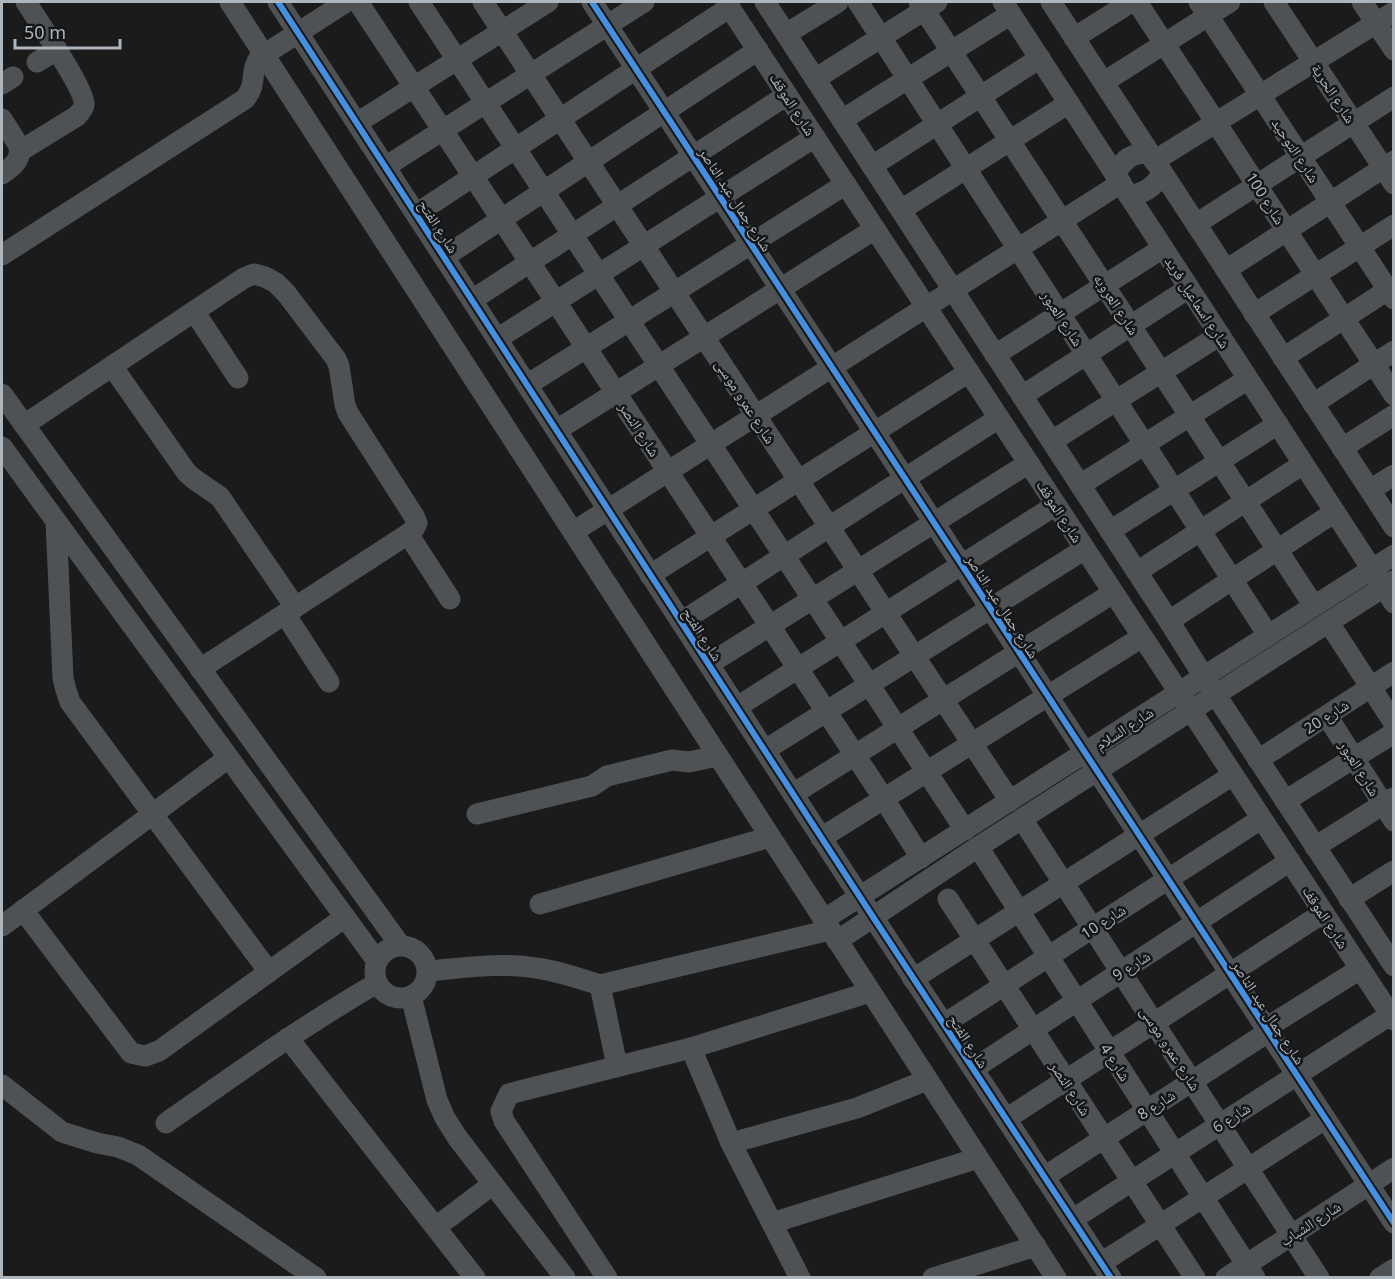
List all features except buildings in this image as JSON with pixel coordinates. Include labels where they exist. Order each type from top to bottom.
[{"type":"street","points":[[20,151],[77,116],[85,102],[57,50],[26,2]]},
{"type":"street","points":[[230,2],[1056,1278]]},
{"type":"street","name":"شارع الفتح","points":[[279,2],[821,838],[1106,1270]]},
{"type":"street","points":[[2,255],[245,99],[253,84],[255,63],[264,54],[346,2]]},
{"type":"street","name":"شارع النصر","points":[[358,2],[921,858]]},
{"type":"street","points":[[419,2],[965,830]]},
{"type":"street","name":"شارع عمرو موسى","points":[[483,2],[1010,801]]},
{"type":"street","points":[[357,123],[548,2]]},
{"type":"street","name":"شارع جمال عبد الناصر","points":[[592,2],[1394,1223]]},
{"type":"street","points":[[386,167],[644,2]]},
{"type":"street","name":"شارع الموقف","points":[[765,2],[1349,899],[1391,956]]},
{"type":"street","points":[[786,34],[838,2]]},
{"type":"street","name":"شارع العبور","points":[[858,2],[1268,635]]},
{"type":"street","points":[[1051,2],[1394,527]]},
{"type":"street","points":[[1074,38],[1131,2]]},
{"type":"street","name":"شارع 100","points":[[1137,2],[1394,395]]},
{"type":"street","points":[[1104,82],[1165,43],[1204,8],[1230,2]]},
{"type":"street","name":"شارع الحرية","points":[[1274,2],[1354,123],[1390,171]]},
{"type":"street","points":[[1362,2],[1385,18],[1394,50]]},
{"type":"street","points":[[416,214],[636,69],[728,4]]},
{"type":"street","name":"شارع الموقف","points":[[728,4],[1392,1018]]},
{"type":"street","points":[[815,79],[881,37],[927,4]]},
{"type":"street","name":"شارع العروبه","points":[[927,4],[952,51],[1314,606]]},
{"type":"street","points":[[842,120],[952,51],[1007,8]]},
{"type":"street","name":"شارع اسماعيل فريد","points":[[1007,8],[1371,569],[1390,591]]},
{"type":"street","name":"شارع التوحيد","points":[[1204,8],[1330,202],[1392,292]]},
{"type":"street","points":[[1155,163],[1385,18]]},
{"type":"street","points":[[37,62],[57,50]]},
{"type":"street","points":[[444,256],[758,50]]},
{"type":"street","points":[[872,166],[1040,58]]},
{"type":"street","points":[[472,300],[787,95]]},
{"type":"street","points":[[1196,224],[1394,97]]},
{"type":"street","points":[[901,210],[1069,103]]},
{"type":"street","points":[[2,119],[20,151],[16,162],[2,174]]},
{"type":"street","points":[[497,339],[815,137]]},
{"type":"street","points":[[1122,184],[1121,164],[1129,157],[1139,153],[1155,163]]},
{"type":"street","points":[[1122,184],[1139,194],[1149,190],[1157,183],[1155,163]]},
{"type":"street","points":[[1226,270],[1330,202],[1390,171]]},
{"type":"street","points":[[527,385],[846,184]]},
{"type":"street","points":[[573,532],[1122,184]]},
{"type":"street","points":[[1254,314],[1394,225]]},
{"type":"street","points":[[557,430],[875,229]]},
{"type":"street","points":[[995,355],[1163,248]]},
{"type":"street","points":[[24,425],[244,278],[254,274],[271,280],[286,293],[336,359],[348,413],[417,523],[408,534],[200,669]]},
{"type":"street","points":[[1022,396],[1189,288]]},
{"type":"street","points":[[1283,358],[1344,318],[1392,292]]},
{"type":"street","points":[[194,311],[238,378]]},
{"type":"street","points":[[1052,441],[1220,335]]},
{"type":"street","points":[[1313,404],[1394,351]]},
{"type":"street","points":[[112,366],[187,473],[220,496],[290,611],[329,682]]},
{"type":"street","points":[[651,575],[969,372]]},
{"type":"street","points":[[1080,485],[1248,379]]},
{"type":"street","points":[[2,394],[400,945]]},
{"type":"street","points":[[1342,448],[1394,415]]},
{"type":"street","points":[[681,622],[999,418]]},
{"type":"street","points":[[1110,531],[1278,424]]},
{"type":"street","points":[[2,447],[377,961]]},
{"type":"street","points":[[709,664],[1029,463]]},
{"type":"street","points":[[1137,572],[1304,464]]},
{"type":"street","points":[[1370,490],[1394,475]]},
{"type":"street","points":[[737,707],[1056,505]]},
{"type":"street","points":[[1169,621],[1335,512]]},
{"type":"street","points":[[56,521],[63,678],[70,702],[269,972]]},
{"type":"street","points":[[408,534],[450,599]]},
{"type":"street","points":[[765,750],[1085,549]]},
{"type":"street","name":"شارع السلام","points":[[830,930],[860,897],[1394,555]]},
{"type":"street","name":"شارع السلام","points":[[830,930],[873,917],[978,847],[1329,623],[1390,591]]},
{"type":"street","points":[[793,794],[1113,593]]},
{"type":"street","points":[[1329,623],[1394,723]]},
{"type":"street","points":[[821,838],[1142,637]]},
{"type":"street","name":"شارع 20","points":[[1258,760],[1394,672]]},
{"type":"street","name":"شارع العبور","points":[[1327,716],[1390,808]]},
{"type":"street","points":[[1285,801],[1394,733]]},
{"type":"street","points":[[477,814],[592,786],[608,789],[674,773],[689,762],[717,756]]},
{"type":"street","points":[[2,926],[228,758]]},
{"type":"street","points":[[913,979],[1233,775]]},
{"type":"street","points":[[1315,847],[1390,808]]},
{"type":"street","name":"شارع عمرو موسى","points":[[1022,819],[1319,1278]]},
{"type":"street","name":"شارع 10","points":[[944,1024],[1262,819]]},
{"type":"street","points":[[540,903],[770,837]]},
{"type":"street","name":"شارع 4","points":[[978,847],[1251,1271]]},
{"type":"street","name":"شارع 9","points":[[973,1068],[1290,861]]},
{"type":"street","points":[[1349,899],[1394,871]]},
{"type":"street","name":"شارع النصر","points":[[948,899],[1195,1278]]},
{"type":"street","points":[[23,910],[131,1053],[145,1056],[159,1051],[345,917]]},
{"type":"street","points":[[1006,1119],[1323,913]]},
{"type":"street","points":[[428,971],[493,966],[534,967],[568,974],[600,985],[830,930]]},
{"type":"street","points":[[400,945],[419,952],[428,971],[425,984],[416,993],[404,998],[386,993],[377,983],[375,976],[377,961],[381,955],[386,950],[400,945]]},
{"type":"street","name":"شارع 8","points":[[1044,1177],[1360,969]]},
{"type":"street","points":[[166,1123],[288,1038],[377,983]]},
{"type":"street","points":[[600,985],[617,1066]]},
{"type":"street","points":[[607,1278],[504,1121],[501,1111],[510,1094],[691,1048],[870,992]]},
{"type":"street","points":[[411,996],[437,1100],[445,1118],[457,1137],[565,1277]]},
{"type":"street","name":"شارع 6","points":[[1073,1219],[1296,1075],[1392,1018]]},
{"type":"street","points":[[288,1038],[475,1278]]},
{"type":"street","points":[[691,1048],[731,1143],[800,1278]]},
{"type":"street","points":[[731,1143],[857,1107],[927,1080]]},
{"type":"street","points":[[2,1085],[62,1132],[118,1147],[138,1155],[316,1278]]},
{"type":"street","points":[[1106,1270],[1161,1225],[1325,1119]]},
{"type":"street","points":[[772,1223],[978,1158]]},
{"type":"street","name":"شارع الشباب","points":[[1226,1278],[1251,1271],[1292,1235],[1394,1168]]},
{"type":"street","points":[[436,1227],[493,1184]]},
{"type":"street","points":[[933,1278],[1036,1246]]},
{"type":"street","points":[[1380,1278],[1394,1269]]},
{"type":"cycle path","points":[[278,2],[873,917],[1111,1278]]},
{"type":"cycle path","points":[[592,2],[1394,1223]]}]
